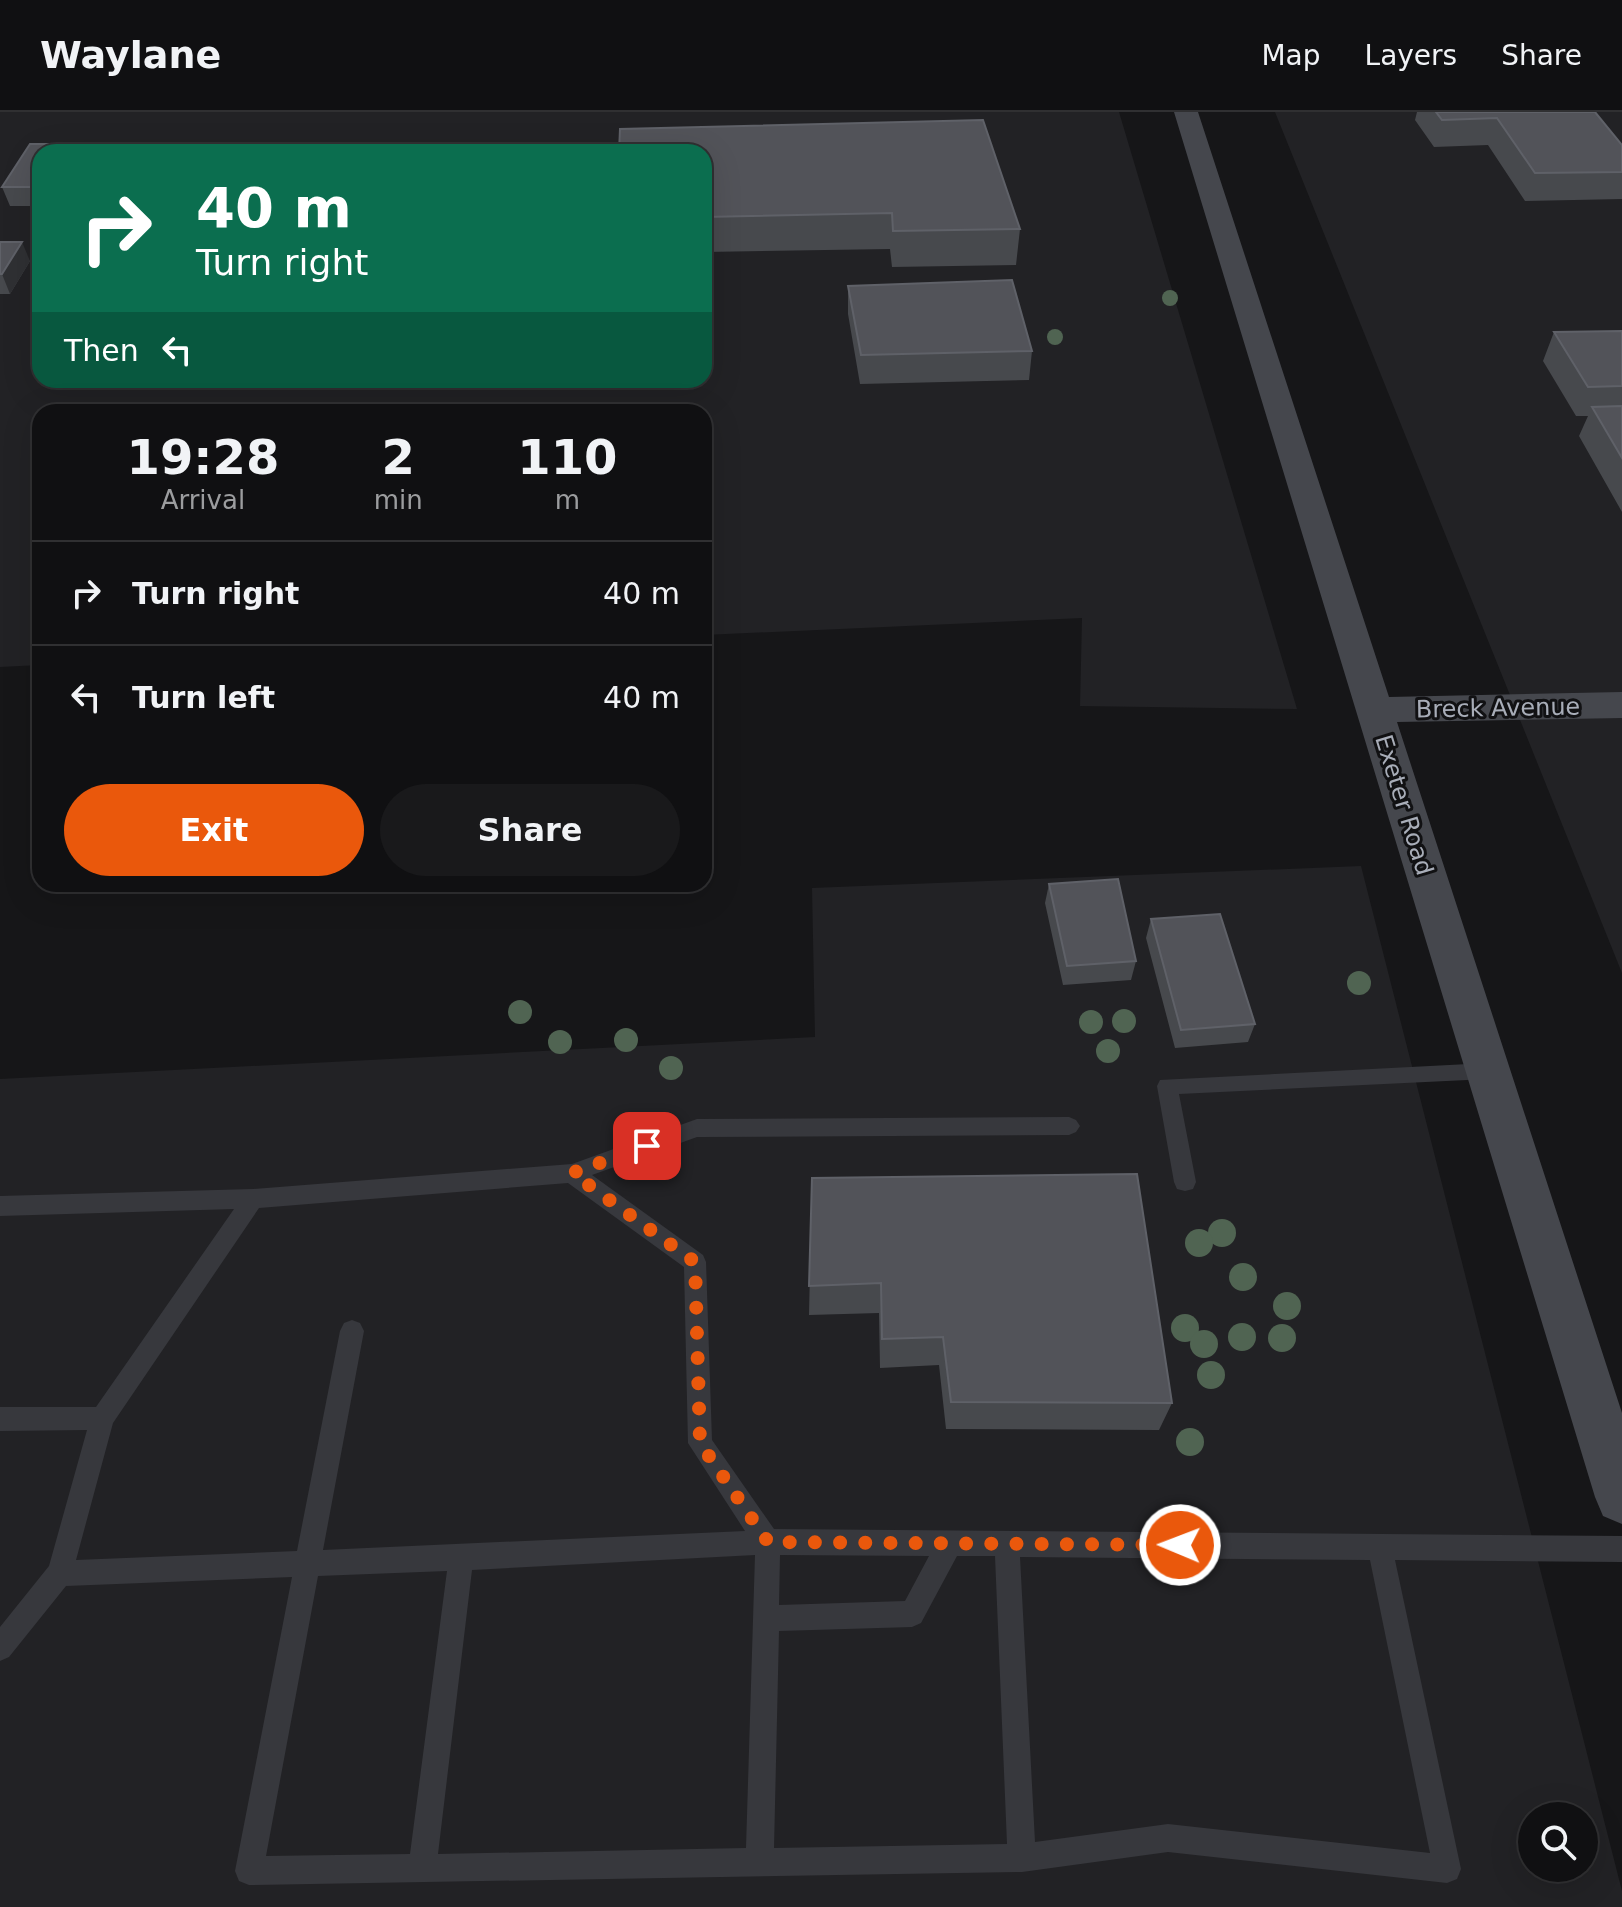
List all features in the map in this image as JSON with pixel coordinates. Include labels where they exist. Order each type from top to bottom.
[{"type":"main road","name":"Exeter Road","points":[[1186,112],[1622,1497]]},
{"type":"main road","name":"Breck Avenue","points":[[1375,710],[1622,705]]},
{"type":"lane","points":[[1185,1182],[1167,1086],[1488,1071]]},
{"type":"lane","points":[[0,1206],[253,1199],[572,1173],[697,1128],[1069,1126]]},
{"type":"lane","points":[[572,1173],[695,1262],[700,1443],[768,1542],[760,1863]]},
{"type":"lane","points":[[0,1648],[60,1573],[102,1418],[253,1199]]},
{"type":"lane","points":[[352,1331],[249,1871],[1022,1858],[1168,1838],[1447,1869],[1380,1547]]},
{"type":"lane","points":[[0,1419],[102,1418]]},
{"type":"lane","points":[[60,1573],[461,1558],[768,1542],[1622,1549]]},
{"type":"lane","points":[[1007,1542],[1022,1858]]},
{"type":"lane","points":[[766,1618],[912,1614],[950,1543]]},
{"type":"lane","points":[[422,1868],[461,1558]]},
{"type":"shaded area","points":[[0,112],[1119,112],[1297,709],[1080,706],[1082,618],[712,635],[712,404],[32,404],[32,665],[0,667]]},
{"type":"shaded area","points":[[1275,112],[1622,112],[1622,973]]},
{"type":"shaded area","points":[[1361,866],[1622,1891],[1622,1907],[0,1907],[0,1079],[815,1037],[812,888]]},
{"type":"building","points":[[1436,112],[1595,112],[1622,145],[1622,172],[1535,173],[1497,118],[1442,120]]},
{"type":"building","points":[[983,120],[1020,229],[893,231],[892,213],[712,217],[712,144],[619,144],[620,129]]},
{"type":"building","points":[[30,144],[32,144],[32,187],[2,187]]},
{"type":"building","points":[[0,242],[22,242],[2,274],[0,274]]},
{"type":"building","points":[[1012,280],[1032,351],[861,355],[848,286]]},
{"type":"building","points":[[1622,331],[1622,386],[1588,387],[1554,332]]},
{"type":"building","points":[[1622,406],[1622,458],[1592,407]]},
{"type":"building","points":[[1118,879],[1136,961],[1067,966],[1049,884]]},
{"type":"building","points":[[1220,914],[1255,1024],[1181,1030],[1151,919]]},
{"type":"building","points":[[1137,1174],[1172,1403],[951,1402],[943,1337],[882,1339],[881,1283],[809,1286],[812,1178]]},
{"type":"route","points":[[647,1146],[572,1173],[695,1262],[700,1443],[768,1542],[1180,1545]]}]
